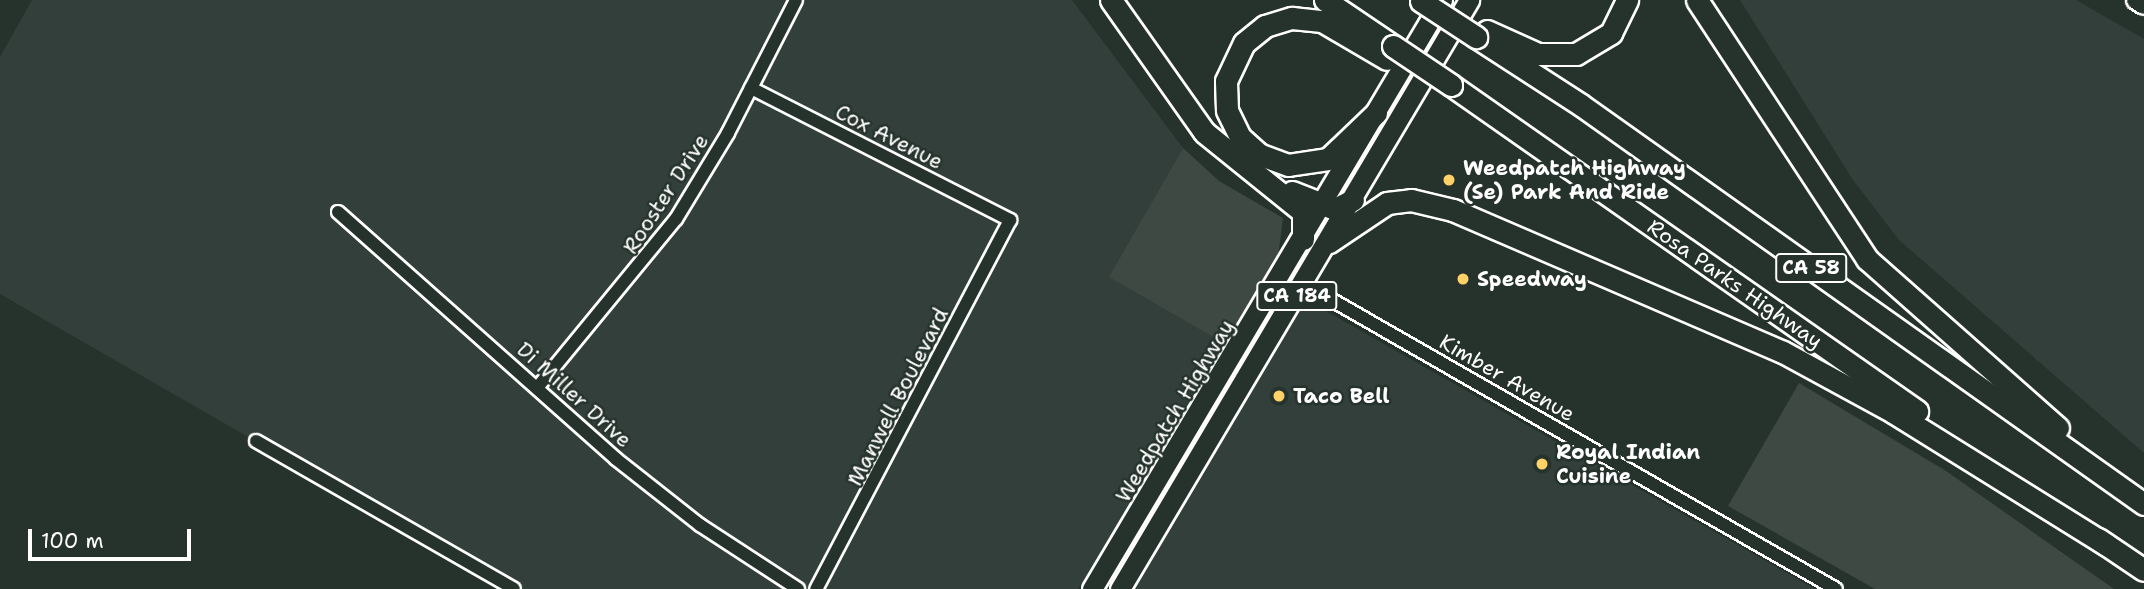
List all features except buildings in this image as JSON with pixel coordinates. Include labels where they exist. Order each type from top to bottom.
[{"type":"highway","points":[[1111,0],[1204,132],[1303,212],[1304,239]]},
{"type":"highway","name":"Rosa Parks Highway","points":[[1325,0],[1390,52],[1554,157],[2144,570]]},
{"type":"highway","points":[[1420,0],[1478,32],[1538,54],[1563,57],[1601,41],[1619,21],[1627,0]]},
{"type":"highway","points":[[1697,0],[1867,259],[2144,504]]},
{"type":"highway","points":[[1376,113],[1328,159],[1288,165],[1260,155],[1240,136],[1227,110],[1226,81],[1235,54],[1254,33],[1292,18],[1322,21],[1390,52]]},
{"type":"highway","name":"CA 58","points":[[1478,32],[2144,504]]},
{"type":"highway","points":[[1271,184],[1322,208],[1335,209],[1353,200]]},
{"type":"highway","points":[[1329,242],[1387,203],[1411,200],[1453,210],[1783,352],[1893,412],[2107,545]]},
{"type":"main road","name":"Weedpatch Highway","points":[[1092,589],[1304,239],[1442,0]]},
{"type":"main road","name":"CA 184","points":[[1121,589],[1329,242],[1469,0]]},
{"type":"main road","points":[[2136,0],[2144,5]]},
{"type":"street","name":"Rooster Drive","points":[[537,388],[676,219],[751,88],[796,0]]},
{"type":"street","name":"Cox Avenue","points":[[751,88],[1010,220]]},
{"type":"street","name":"Di Miller Drive","points":[[338,212],[657,493],[798,589]]},
{"type":"street","name":"Manwell Boulevard","points":[[817,589],[1010,220]]},
{"type":"street","name":"Kimber Avenue","points":[[1304,284],[1836,589]]},
{"type":"street","points":[[256,441],[514,589]]},
{"type":"shaded area","points":[[32,0],[1072,0],[1183,148],[1110,277],[1227,345],[1078,589],[512,589],[0,294],[0,57]]},
{"type":"shaded area","points":[[1740,0],[2076,0],[2144,39],[2144,453],[1899,240],[1853,180]]},
{"type":"shaded area","points":[[1183,148],[1219,181],[1283,218],[1278,257],[1227,345],[1109,277]]},
{"type":"shaded area","points":[[1301,308],[1326,311],[1815,589],[1132,589]]},
{"type":"shaded area","points":[[1799,383],[1946,471],[2114,589],[1875,589],[1728,506]]},
{"type":"place","name":"Weedpatch Highway (Se) Park And Ride","points":[[1449,180]]},
{"type":"place","name":"Speedway","points":[[1463,279]]},
{"type":"place","name":"Taco Bell","points":[[1279,396]]},
{"type":"place","name":"Royal Indian Cuisine","points":[[1542,464]]}]
